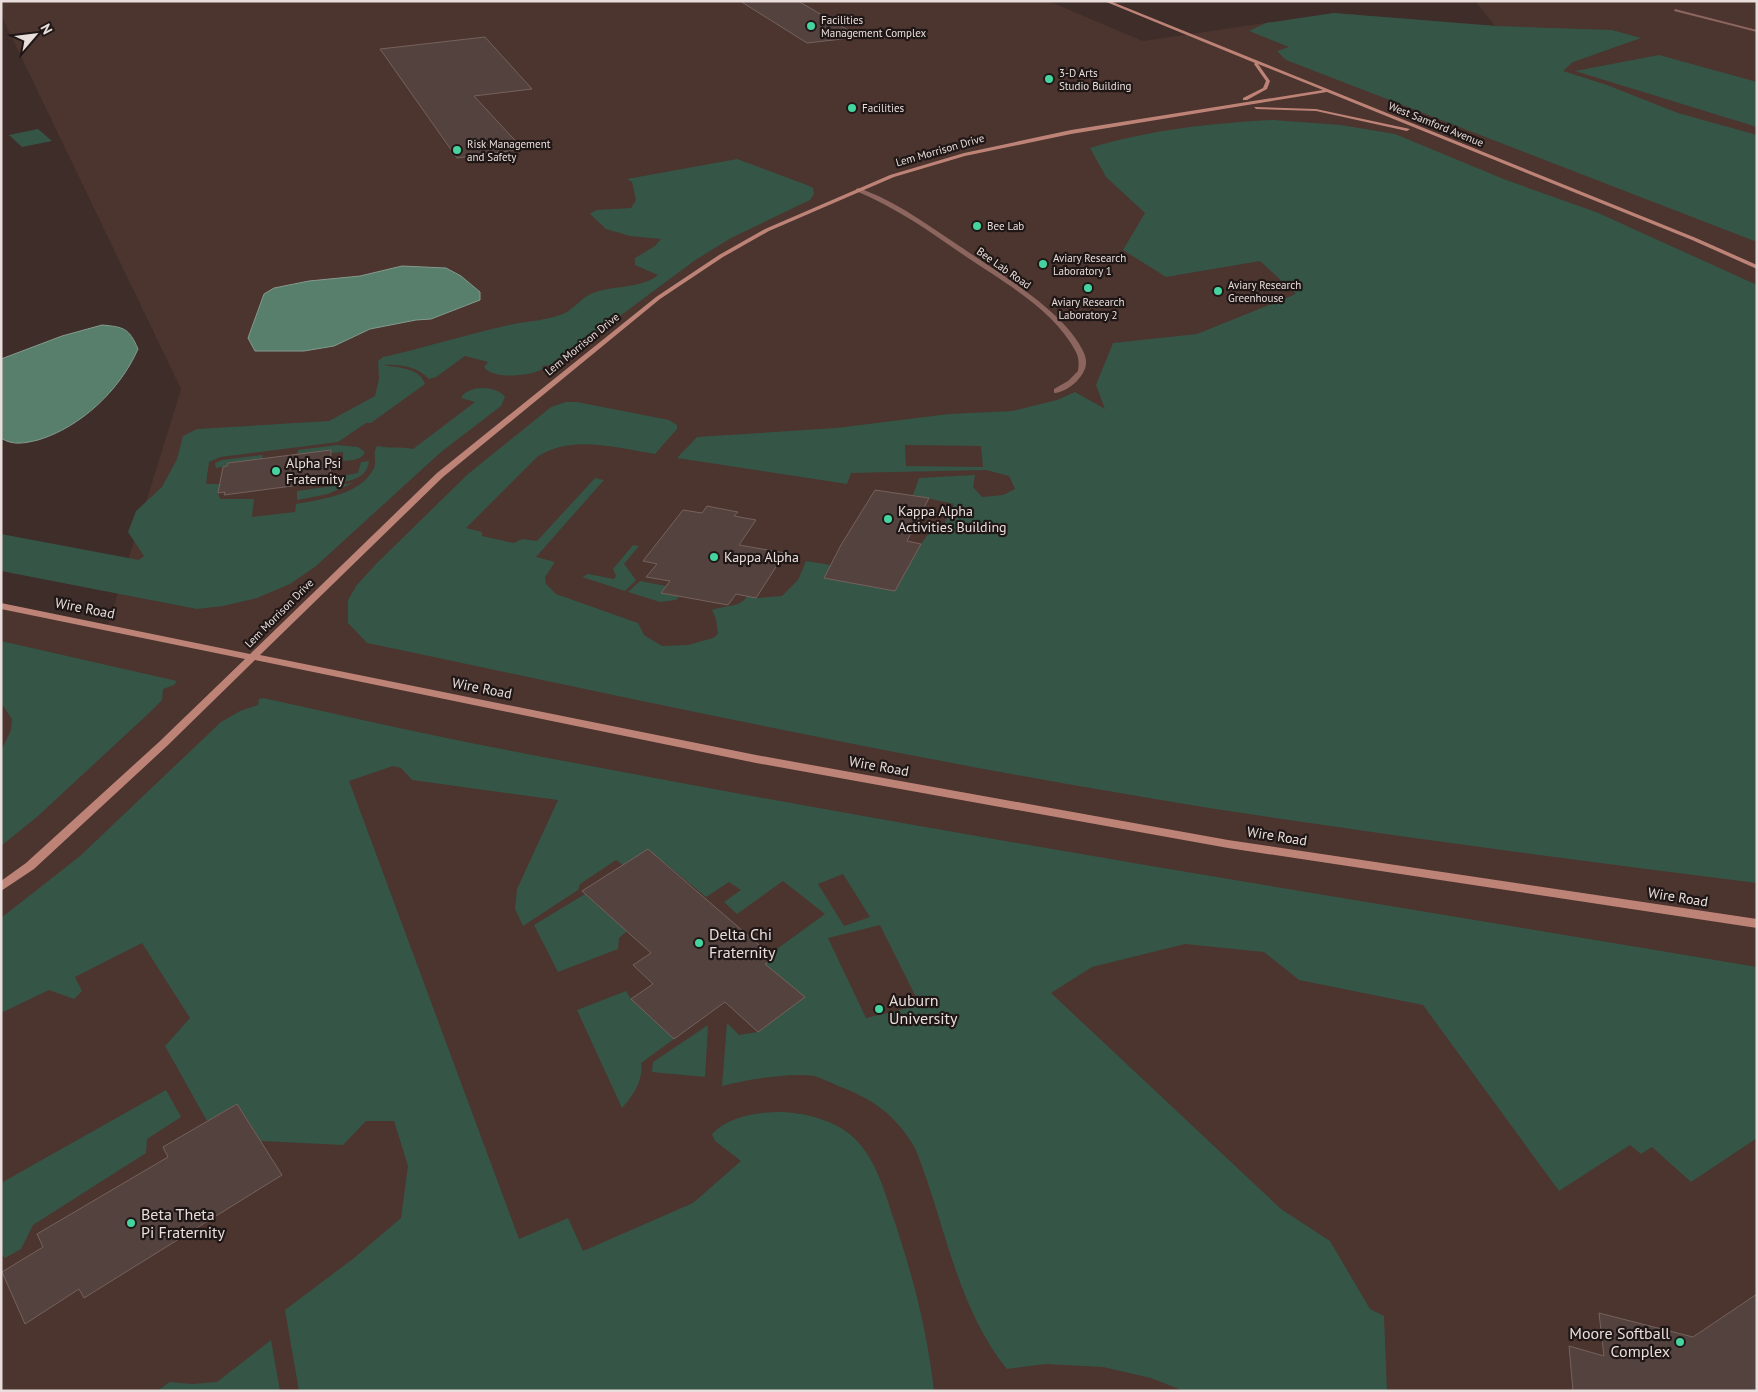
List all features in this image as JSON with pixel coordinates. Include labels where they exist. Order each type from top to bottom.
[{"type":"street","name":"West Samford Avenue","points":[[1106,1],[1694,239],[1757,267]]},
{"type":"street","points":[[1675,10],[1757,31]]},
{"type":"street","points":[[1205,110],[1252,98],[1265,89],[1268,81],[1264,72],[1254,61]]},
{"type":"street","name":"Lem Morrison Drive","points":[[1,887],[30,866],[105,798],[440,475],[658,298],[721,256],[767,230],[858,190],[927,166],[999,147],[1080,130],[1327,91]]},
{"type":"street","points":[[1205,110],[1283,107],[1316,110],[1360,118],[1442,138]]},
{"type":"street","name":"Bee Lab Road","points":[[858,190],[896,207],[991,271],[1033,301],[1066,332],[1082,354],[1082,371],[1071,383],[1057,391]]},
{"type":"street","name":"Wire Road","points":[[1,606],[756,758],[1218,842],[1757,924]]},
{"type":"shaded area","name":"Auburn University","points":[[1,1],[1048,1],[1143,41],[1334,13],[1495,26],[1475,1],[1757,1],[1757,1391],[1,1391],[1,606],[107,628],[181,389],[1,15]]},
{"type":"shaded area","points":[[1334,13],[1496,26],[1612,30],[1641,38],[1573,62],[1563,71],[1607,85],[1678,113],[1757,135],[1757,242],[1286,60],[1277,51],[1289,47],[1249,31],[1266,23]]},
{"type":"shaded area","points":[[1659,55],[1757,82],[1757,127],[1575,71]]},
{"type":"shaded area","points":[[1273,120],[1341,125],[1395,134],[1506,180],[1596,212],[1757,285],[1757,883],[1277,818],[998,772],[787,731],[367,643],[348,623],[348,600],[356,586],[376,564],[468,474],[551,407],[566,402],[577,402],[669,420],[677,425],[677,429],[655,454],[610,446],[579,444],[551,450],[537,457],[466,528],[482,532],[482,536],[514,543],[522,539],[537,541],[595,478],[604,480],[536,557],[555,562],[545,577],[546,584],[556,594],[638,623],[644,635],[662,646],[688,645],[713,638],[718,634],[716,619],[712,610],[741,603],[747,596],[756,598],[782,596],[798,580],[806,561],[831,565],[825,578],[895,591],[921,544],[929,533],[941,530],[954,504],[913,495],[919,478],[975,475],[973,487],[982,497],[1003,495],[1015,489],[1009,476],[986,470],[851,473],[847,484],[677,458],[697,437],[836,428],[949,414],[1012,411],[1057,400],[1075,392],[1105,409],[1096,385],[1113,343],[1197,334],[1296,294],[1260,261],[1166,277],[1123,250],[1145,213],[1106,177],[1090,148],[1157,132]],"holes":[[[905,445],[981,446],[983,467],[906,466]]]},
{"type":"shaded area","points":[[38,129],[52,141],[22,147],[9,135]]},
{"type":"shaded area","points":[[737,159],[807,185],[813,188],[814,194],[810,200],[731,238],[694,261],[554,365],[542,366],[543,369],[537,371],[512,376],[495,374],[484,367],[488,362],[465,356],[436,377],[429,379],[420,372],[408,367],[384,365],[413,371],[422,378],[425,384],[371,423],[366,423],[338,442],[220,457],[209,462],[206,484],[220,484],[218,493],[220,499],[254,499],[252,517],[295,512],[296,504],[329,498],[360,484],[374,468],[377,446],[413,449],[475,402],[461,398],[470,391],[482,388],[495,390],[505,397],[501,406],[441,452],[316,566],[290,584],[257,598],[223,606],[197,609],[1,571],[1,534],[139,560],[144,556],[128,532],[136,511],[162,487],[177,459],[183,436],[197,429],[329,421],[375,396],[379,379],[378,361],[383,357],[513,324],[558,316],[569,311],[585,297],[593,293],[644,283],[658,275],[635,265],[635,258],[655,246],[661,239],[630,236],[606,229],[590,214],[596,210],[631,208],[636,200],[632,182],[627,179]]},
{"type":"shaded area","points":[[402,266],[446,268],[461,276],[480,292],[480,300],[431,319],[370,329],[334,346],[304,351],[255,351],[248,338],[264,294],[274,288],[309,281],[360,276]]},
{"type":"shaded area","points":[[102,325],[125,330],[132,337],[138,349],[121,379],[110,392],[84,416],[54,434],[24,443],[10,442],[1,438],[1,359],[62,336]]},
{"type":"shaded area","points":[[337,445],[358,447],[365,452],[358,459],[343,461],[343,452],[332,453],[331,450],[297,455],[298,450]]},
{"type":"shaded area","points":[[263,455],[262,459],[216,468],[215,463],[222,460]]},
{"type":"shaded area","points":[[369,461],[365,472],[357,478],[335,483],[335,477],[358,473],[361,462]]},
{"type":"shaded area","points":[[353,483],[328,494],[297,500],[297,491]]},
{"type":"shaded area","points":[[633,545],[639,546],[624,564],[636,580],[625,591],[582,577],[588,574],[614,579],[616,576],[613,569]]},
{"type":"shaded area","points":[[640,581],[666,586],[661,593],[679,596],[676,600],[660,602],[628,592]]},
{"type":"shaded area","points":[[1,641],[177,681],[174,685],[163,689],[162,700],[148,714],[38,816],[1,846],[1,751],[11,730],[12,719],[1,703]]},
{"type":"shaded area","points":[[263,698],[412,731],[658,779],[1129,862],[1757,967],[1757,1138],[1691,1182],[1652,1147],[1641,1154],[1630,1145],[1559,1191],[1423,1005],[1299,980],[1264,952],[1185,944],[1092,967],[1051,993],[1281,1209],[1330,1241],[1370,1309],[1384,1316],[1387,1391],[1184,1391],[1151,1378],[1103,1367],[1046,1364],[1007,1369],[975,1319],[963,1291],[915,1148],[891,1117],[861,1096],[814,1076],[781,1076],[722,1086],[727,1023],[739,1035],[758,1032],[804,997],[765,964],[774,958],[770,954],[825,914],[783,881],[737,914],[724,902],[741,890],[729,882],[706,897],[648,849],[623,865],[616,860],[580,884],[578,890],[523,926],[515,909],[517,889],[558,800],[412,780],[401,768],[393,766],[349,781],[519,1239],[568,1218],[583,1251],[693,1203],[741,1161],[715,1141],[712,1134],[727,1123],[744,1116],[773,1112],[802,1114],[823,1120],[843,1129],[858,1142],[870,1158],[879,1176],[918,1301],[934,1391],[299,1391],[285,1310],[354,1258],[401,1218],[408,1166],[394,1121],[366,1121],[343,1145],[261,1141],[237,1104],[207,1121],[165,1046],[190,1018],[142,943],[75,977],[82,991],[74,999],[49,990],[1,1013],[1,918],[80,856],[221,722],[240,711],[258,705],[259,699]],"holes":[[[843,874],[870,917],[844,926],[818,884]],[[880,925],[920,1005],[866,1018],[828,938]]]},
{"type":"shaded area","points":[[585,894],[627,931],[619,938],[618,949],[558,972],[534,925]]},
{"type":"shaded area","points":[[626,991],[631,999],[674,1039],[641,1063],[641,1075],[637,1087],[622,1108],[577,1010]]},
{"type":"shaded area","points":[[708,1025],[705,1077],[652,1072],[653,1062]]},
{"type":"shaded area","points":[[166,1090],[181,1117],[147,1139],[146,1153],[33,1225],[21,1249],[5,1258],[1,1254],[1,1183]]},
{"type":"shaded area","points":[[271,1340],[280,1391],[157,1391],[170,1382],[192,1384],[217,1382]]},
{"type":"building","name":"Facilities Management Complex","points":[[740,1],[798,1],[860,37],[807,43]]},
{"type":"building","points":[[485,37],[532,89],[474,96],[523,149],[457,158],[380,49]]},
{"type":"building","name":"Alpha Psi Fraternity","points":[[331,450],[330,481],[224,495],[225,492],[218,493],[223,467],[227,466],[228,463]]},
{"type":"building","name":"Kappa Alpha Activities Building","points":[[875,490],[929,498],[907,541],[921,544],[895,591],[824,578],[841,545]]},
{"type":"building","name":"Kappa Alpha","points":[[707,506],[738,512],[734,516],[756,520],[739,545],[785,553],[756,598],[736,594],[728,605],[661,593],[670,581],[646,577],[657,564],[643,561],[683,510],[702,513]]},
{"type":"building","name":"Delta Chi Fraternity","points":[[648,849],[774,958],[765,964],[805,997],[758,1032],[725,1002],[674,1039],[631,999],[653,984],[633,965],[651,953],[582,891]]},
{"type":"building","name":"Beta Theta Pi Fraternity","points":[[237,1104],[282,1175],[84,1298],[79,1289],[25,1324],[2,1272],[43,1247],[37,1234],[168,1157],[163,1147]]},
{"type":"building","name":"Moore Softball Complex","points":[[1757,1294],[1757,1391],[1573,1391],[1569,1346],[1604,1356],[1599,1313],[1693,1337]]},
{"type":"place","name":"Facilities Management Complex","points":[[811,26]]},
{"type":"place","name":"3-D Arts Studio Building","points":[[1049,79]]},
{"type":"place","name":"Facilities","points":[[852,108]]},
{"type":"place","name":"Risk Management and Safety","points":[[457,150]]},
{"type":"place","name":"Bee Lab","points":[[977,226]]},
{"type":"place","name":"Aviary Research Laboratory 1","points":[[1043,264]]},
{"type":"place","name":"Aviary Research Laboratory 2","points":[[1088,288]]},
{"type":"place","name":"Aviary Research Greenhouse","points":[[1218,291]]},
{"type":"place","name":"Alpha Psi Fraternity","points":[[276,471]]},
{"type":"place","name":"Kappa Alpha Activities Building","points":[[888,519]]},
{"type":"place","name":"Kappa Alpha","points":[[714,557]]},
{"type":"place","name":"Delta Chi Fraternity","points":[[699,943]]},
{"type":"place","name":"Auburn University","points":[[879,1009]]},
{"type":"place","name":"Beta Theta Pi Fraternity","points":[[131,1223]]},
{"type":"place","name":"Moore Softball Complex","points":[[1680,1342]]}]
